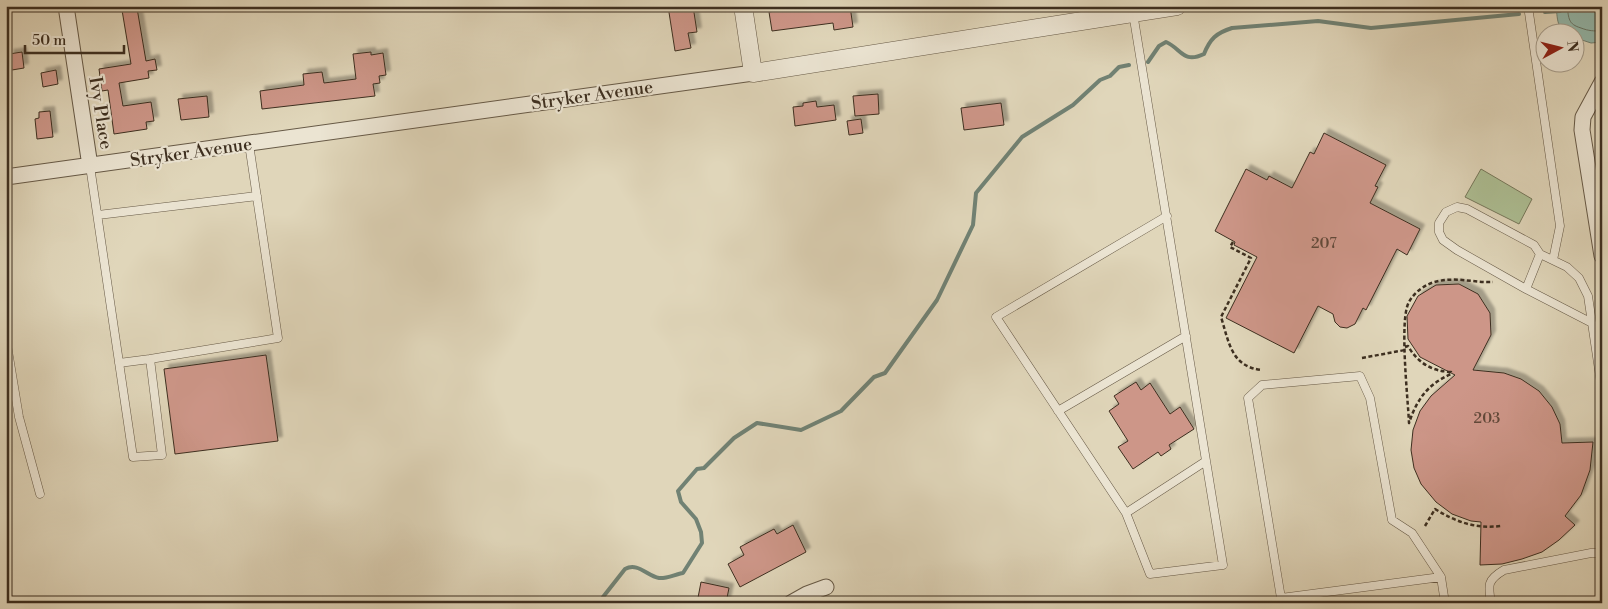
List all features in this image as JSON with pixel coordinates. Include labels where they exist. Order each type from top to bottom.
[{"type":"street","name":"Ivy Place","points":[[66,6],[90,166]]},
{"type":"street","points":[[743,6],[753,73]]},
{"type":"street","name":"Stryker Avenue","points":[[6,177],[753,73],[1177,6]]},
{"type":"street","points":[[1602,82],[1583,117],[1582,130],[1598,205],[1602,256]]},
{"type":"street","points":[[791,603],[807,594],[826,587]]},
{"type":"lane","points":[[1528,6],[1560,226],[1553,260]]},
{"type":"lane","points":[[1133,13],[1223,565],[1150,574],[1126,514],[996,317],[1166,216]]},
{"type":"lane","points":[[119,363],[278,338],[249,144]]},
{"type":"lane","points":[[90,166],[133,457],[162,455],[150,359]]},
{"type":"lane","points":[[98,215],[257,196]]},
{"type":"lane","points":[[1592,323],[1456,250],[1443,240],[1439,232],[1439,223],[1446,212],[1457,207],[1467,209],[1534,245],[1540,254],[1567,268],[1579,278],[1588,296],[1602,390]]},
{"type":"lane","points":[[1526,289],[1540,254]]},
{"type":"lane","points":[[1058,411],[1186,336]]},
{"type":"lane","points":[[6,339],[19,417],[40,494]]},
{"type":"lane","points":[[1441,577],[1281,598],[1248,398],[1262,384],[1360,376],[1370,398],[1392,520],[1412,534],[1441,577],[1445,603]]},
{"type":"lane","points":[[1126,514],[1206,461]]},
{"type":"lane","points":[[1490,603],[1488,589],[1493,577],[1504,570],[1591,553],[1602,553]]},
{"type":"path","points":[[1233,242],[1230,247],[1251,258],[1221,317],[1238,361],[1244,366],[1262,370]]},
{"type":"path","points":[[1362,358],[1405,348],[1408,346],[1416,358],[1432,370],[1450,372],[1451,374],[1436,381],[1424,394],[1414,408],[1409,423],[1405,348],[1404,314],[1408,302],[1420,289],[1431,283],[1451,279],[1497,282]]},
{"type":"path","points":[[1425,526],[1435,509],[1453,520],[1464,523],[1500,526]]},
{"type":"green space","points":[[1481,169],[1532,199],[1519,224],[1465,197]]},
{"type":"water","points":[[1556,6],[1602,6],[1602,42],[1586,41],[1586,22],[1558,21]]},
{"type":"building","points":[[668,6],[693,6],[697,32],[688,33],[691,48],[675,51]]},
{"type":"building","points":[[808,6],[850,6],[853,27],[834,30],[833,23],[772,31],[769,12]]},
{"type":"building","points":[[137,8],[146,61],[155,59],[157,70],[148,71],[149,78],[119,83],[123,106],[151,102],[154,121],[146,122],[147,129],[114,134],[108,90],[102,91],[99,69],[131,64],[122,10]]},
{"type":"building","points":[[22,52],[24,68],[12,70],[9,54]]},
{"type":"building","points":[[371,52],[371,55],[383,53],[386,75],[379,76],[380,83],[373,84],[375,96],[262,109],[260,91],[304,85],[303,74],[322,72],[324,83],[356,79],[353,54]]},
{"type":"building","points":[[56,70],[58,84],[43,87],[41,73]]},
{"type":"building","points":[[878,94],[879,114],[855,116],[853,96]]},
{"type":"building","points":[[207,96],[209,117],[181,120],[178,99]]},
{"type":"building","points":[[816,101],[817,107],[834,105],[836,120],[795,126],[793,107],[803,106],[803,103]]},
{"type":"building","points":[[1001,103],[1004,125],[964,130],[961,108]]},
{"type":"building","points":[[50,111],[53,137],[37,139],[35,119],[39,118],[39,112]]},
{"type":"building","points":[[861,119],[863,133],[849,135],[847,121]]},
{"type":"building","points":[[1324,133],[1386,165],[1375,186],[1378,187],[1370,203],[1420,229],[1407,255],[1397,249],[1366,310],[1363,308],[1355,324],[1347,328],[1340,327],[1335,322],[1333,314],[1318,306],[1294,353],[1226,318],[1257,257],[1234,245],[1235,242],[1215,231],[1246,169],[1267,180],[1269,176],[1292,188],[1310,152],[1314,154]]},
{"type":"building","points":[[1459,284],[1478,294],[1490,313],[1491,335],[1473,370],[1504,373],[1521,379],[1539,391],[1552,407],[1560,424],[1562,443],[1593,442],[1590,470],[1581,495],[1565,516],[1575,525],[1542,552],[1502,564],[1480,565],[1481,522],[1471,521],[1452,514],[1436,502],[1421,484],[1414,468],[1411,450],[1413,430],[1420,411],[1431,396],[1455,375],[1420,357],[1408,339],[1407,316],[1418,296],[1436,285]]},
{"type":"building","points":[[266,355],[278,441],[175,454],[164,369]]},
{"type":"building","points":[[1136,382],[1141,390],[1150,383],[1170,414],[1180,407],[1194,429],[1169,445],[1171,449],[1161,456],[1158,452],[1133,469],[1118,447],[1128,441],[1109,411],[1119,404],[1114,396]]},
{"type":"building","points":[[793,525],[806,552],[740,587],[728,564],[744,555],[740,547],[774,529],[777,534]]},
{"type":"building","points":[[701,582],[729,588],[726,603],[697,603]]},
{"type":"waterway","points":[[1545,12],[1560,11]]},
{"type":"waterway","points":[[1148,62],[1159,46],[1166,42],[1187,56],[1197,57],[1204,54],[1214,37],[1232,28],[1318,21],[1371,28],[1519,14]]},
{"type":"waterway","points":[[606,603],[603,597],[625,569],[630,567],[638,568],[659,578],[683,573],[702,543],[701,532],[696,519],[681,502],[678,491],[697,469],[704,468],[734,438],[757,423],[801,430],[841,411],[874,377],[885,373],[937,300],[973,225],[976,193],[1022,137],[1073,105],[1100,80],[1110,76],[1119,67],[1129,65]]}]
